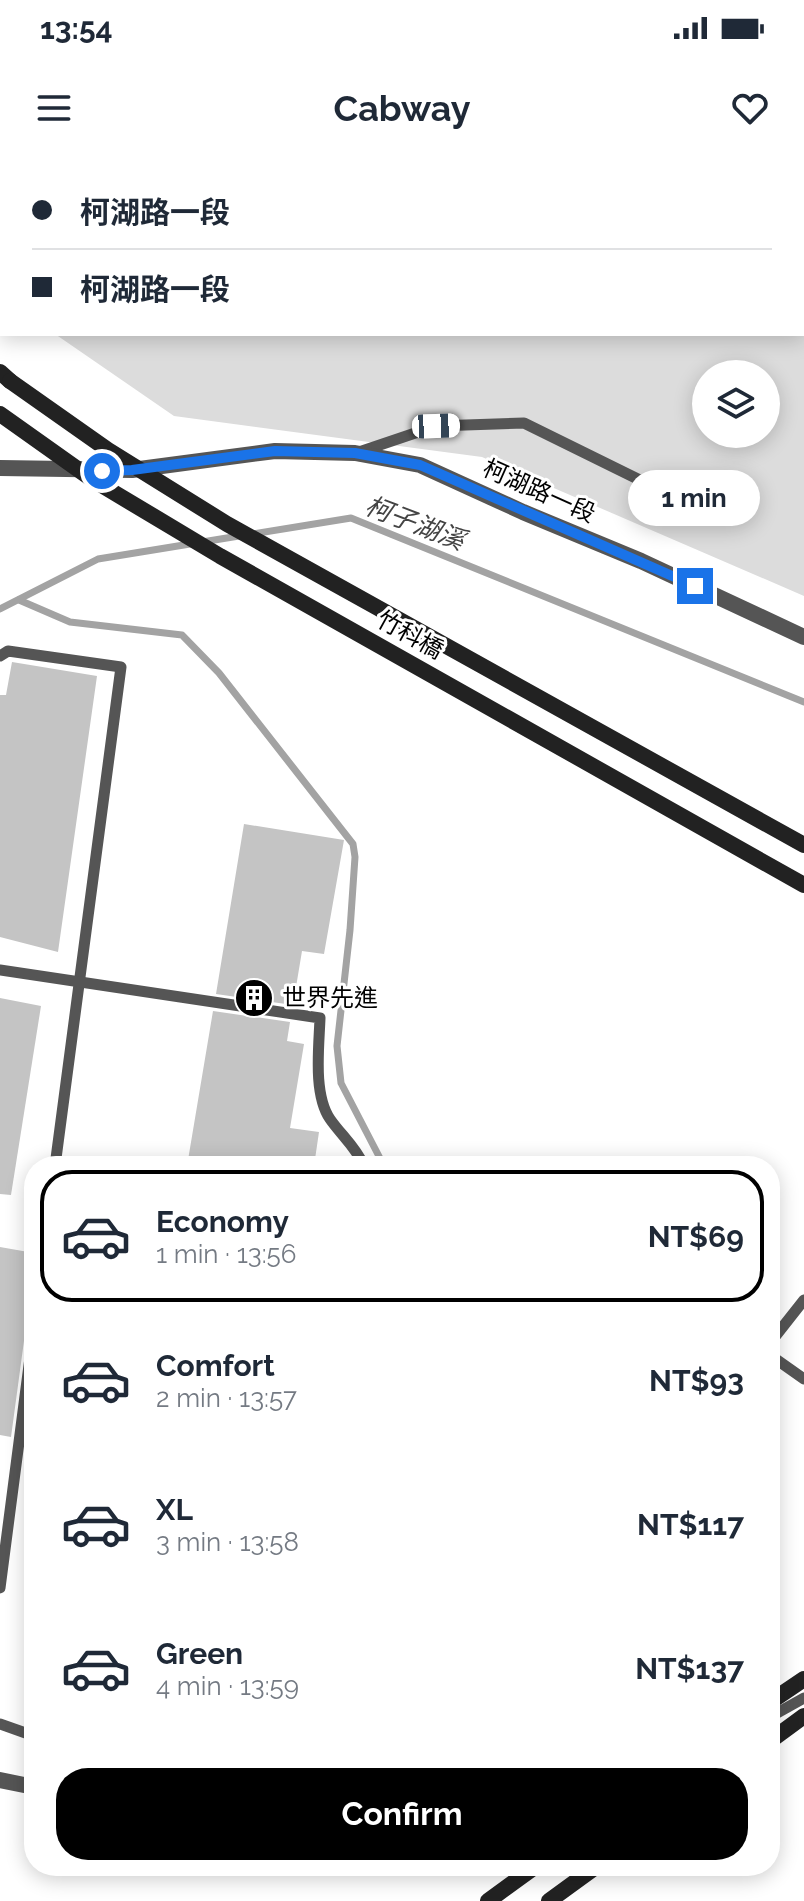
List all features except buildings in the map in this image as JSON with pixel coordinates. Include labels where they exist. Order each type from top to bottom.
[{"type":"street","name":"竹科橋","points":[[5,376],[108,450],[227,524],[804,845]]},
{"type":"street","name":"竹科橋","points":[[0,414],[93,480],[220,556],[804,885]]},
{"type":"street","name":"柯湖路一段","points":[[0,468],[13,471],[132,470],[275,451],[355,453],[420,465],[641,561],[804,637]]},
{"type":"street","points":[[780,1695],[804,1679]]},
{"type":"street","points":[[780,1730],[803,1705]]},
{"type":"street","points":[[0,1780],[24,1785]]},
{"type":"street","points":[[487,1900],[522,1876]]},
{"type":"street","points":[[550,1900],[583,1876]]},
{"type":"lane","points":[[355,453],[436,426],[524,423],[656,488]]},
{"type":"lane","points":[[0,656],[8,651],[121,667],[56,1156]]},
{"type":"lane","points":[[0,970],[320,1018],[318,1075],[328,1116],[359,1156]]},
{"type":"lane","points":[[780,1330],[804,1300]]},
{"type":"lane","points":[[780,1362],[804,1379]]},
{"type":"lane","points":[[0,1588],[24,1404]]},
{"type":"lane","points":[[780,1713],[803,1705]]},
{"type":"lane","points":[[0,1724],[24,1732]]},
{"type":"shaded area","points":[[58,336],[804,336],[804,596],[482,457],[174,416]]},
{"type":"waterway","name":"柯子湖溪","points":[[252,534],[351,518],[804,702]]},
{"type":"waterway","name":"柯子湖溪","points":[[0,609],[98,559],[239,536]]},
{"type":"waterway","points":[[19,600],[70,622],[182,635],[219,673],[353,844],[355,857],[350,930],[337,1046],[341,1083],[379,1156]]},
{"type":"place","name":"世界先進","points":[[254,998]]},
{"type":"route","points":[[102,471],[132,470],[275,451],[355,453],[420,465],[695,586]]}]
